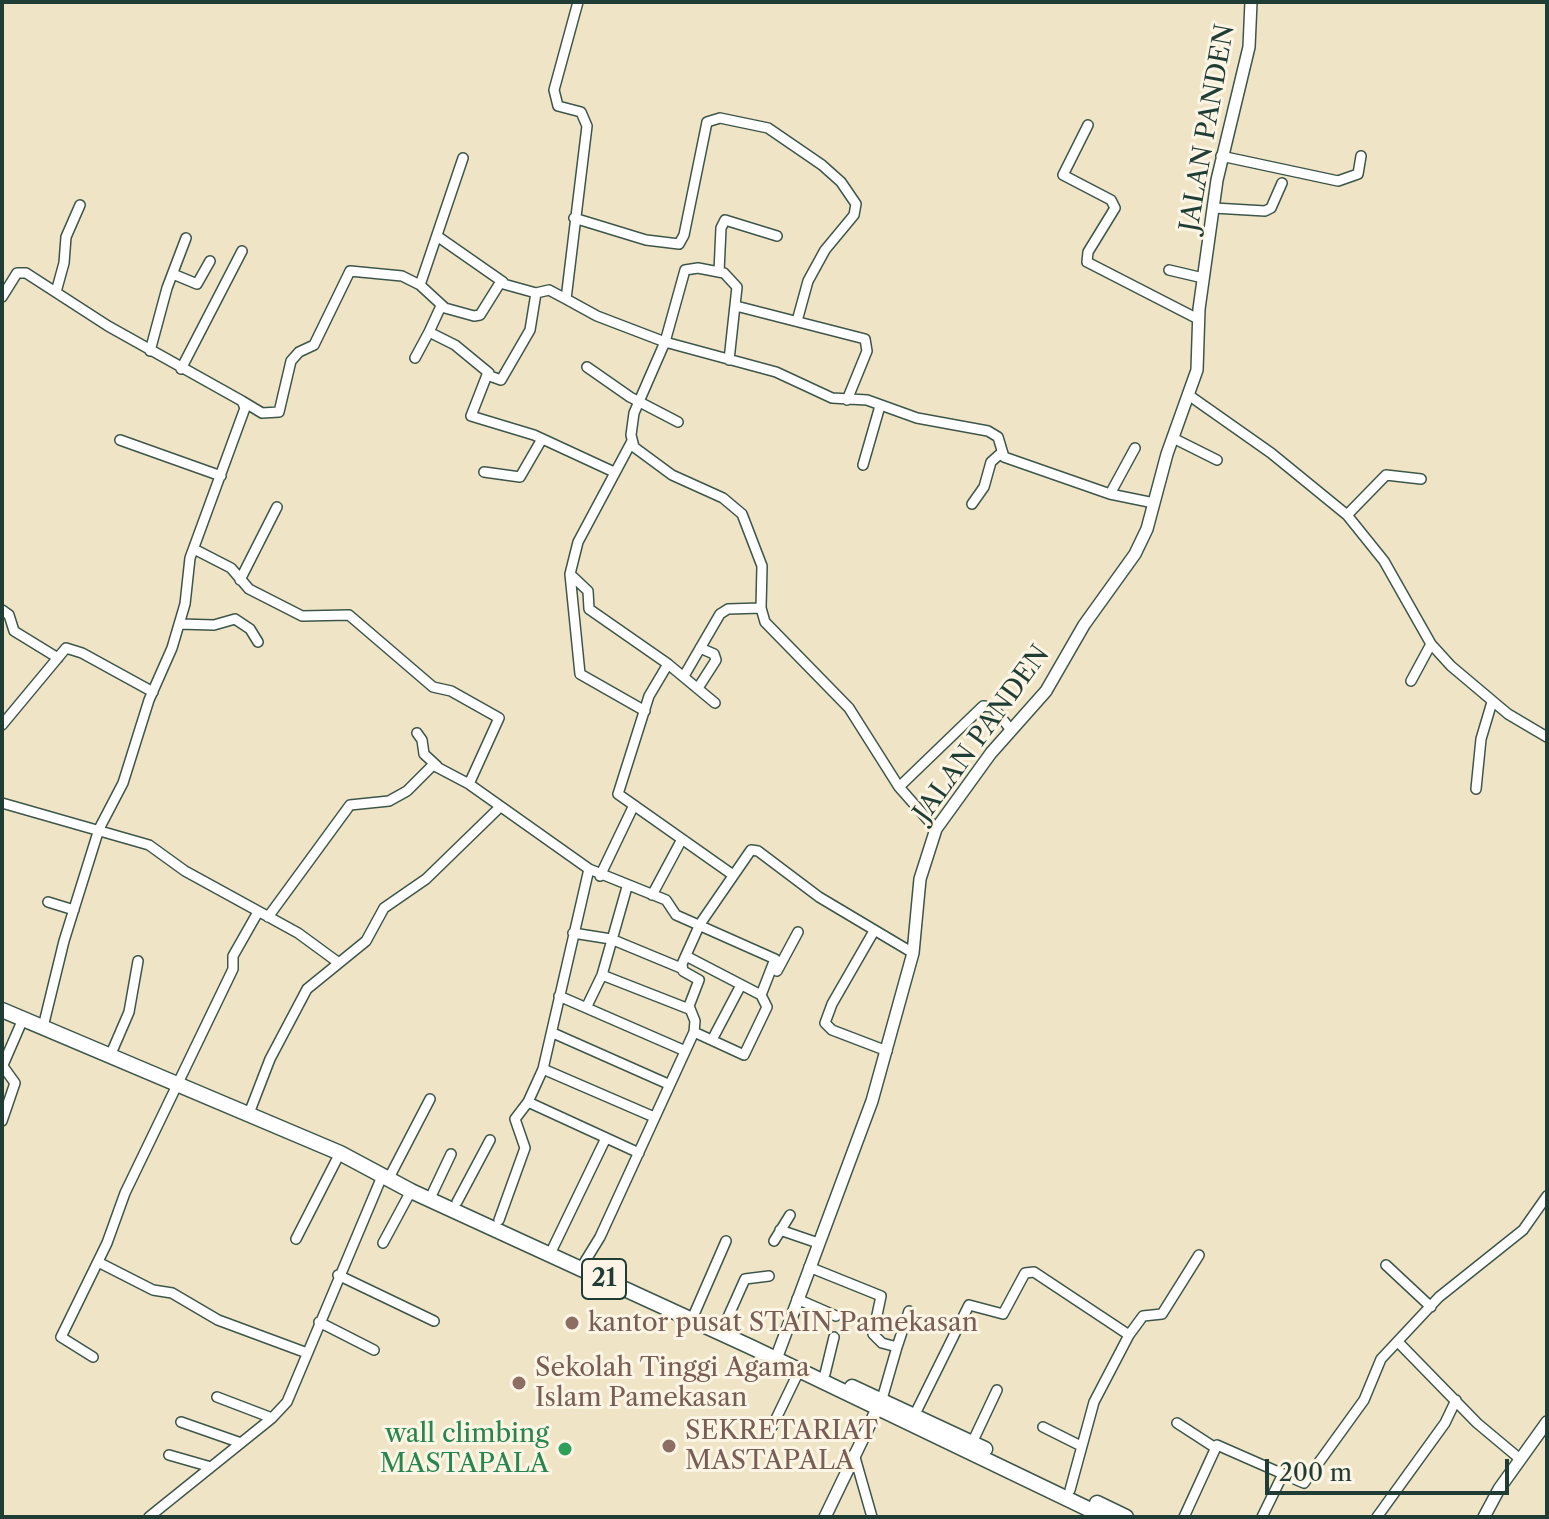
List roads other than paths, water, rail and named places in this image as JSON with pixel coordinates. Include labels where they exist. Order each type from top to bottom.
[{"type":"highway","name":"21","points":[[2,1010],[499,1220],[552,1250]]},
{"type":"highway","name":"21","points":[[386,1174],[411,1191],[584,1264],[777,1356],[825,1374],[1105,1517]]},
{"type":"highway","name":"21","points":[[694,1316],[724,1326],[799,1371],[879,1404],[915,1414],[1126,1517]]},
{"type":"street","points":[[566,299],[587,121],[581,112],[558,106],[554,90],[578,2]]},
{"type":"street","name":"JALAN PANDEN","points":[[777,1356],[872,1101],[913,953],[920,879],[936,829],[1011,730],[1046,691],[1084,625],[1142,541],[1197,370],[1203,278],[1221,156],[1249,47],[1251,2]]},
{"type":"street","points":[[574,218],[646,240],[679,244],[686,230],[707,122],[720,118],[768,128],[822,165],[841,182],[856,204],[854,215],[825,250],[808,281],[797,321]]},
{"type":"street","points":[[1088,125],[1063,175],[1111,200],[1115,208],[1088,252],[1087,262],[1198,319]]},
{"type":"street","points":[[1221,156],[1337,181],[1358,174],[1361,156]]},
{"type":"street","points":[[420,285],[463,158]]},
{"type":"street","points":[[1214,208],[1265,211],[1271,208],[1282,183]]},
{"type":"street","points":[[56,292],[64,263],[66,237],[80,205]]},
{"type":"street","points":[[719,272],[721,228],[725,220],[777,236]]},
{"type":"street","points":[[437,236],[503,282],[536,293],[549,290],[597,316],[665,342],[776,372],[832,398],[867,400],[917,418],[988,431],[998,437],[1000,454]]},
{"type":"street","points":[[150,351],[186,238]]},
{"type":"street","points":[[181,369],[242,251]]},
{"type":"street","points":[[173,274],[197,284],[210,261]]},
{"type":"street","points":[[645,711],[580,674],[570,574],[575,548],[632,441],[638,401],[665,342],[685,270],[693,267],[719,272],[729,276],[737,287],[729,360]]},
{"type":"street","points":[[1169,270],[1203,278]]},
{"type":"street","points":[[2,297],[20,272],[150,351],[262,413],[279,412],[291,361],[314,345],[348,272],[391,273],[420,285],[441,306],[478,316],[496,286],[503,282]]},
{"type":"street","points":[[429,332],[455,345],[497,380],[503,378],[531,326],[536,293]]},
{"type":"street","points":[[415,358],[441,306]]},
{"type":"street","points":[[736,306],[867,341],[867,351],[847,400]]},
{"type":"street","points":[[587,367],[638,401],[678,422]]},
{"type":"street","points":[[489,373],[472,410],[472,418],[542,439],[614,472]]},
{"type":"street","points":[[1190,396],[1271,453],[1347,515],[1388,567],[1431,644],[1492,702],[1547,737]]},
{"type":"street","points":[[43,1027],[99,829],[123,783],[179,624],[194,549],[244,415],[242,401]]},
{"type":"street","points":[[863,465],[880,406]]},
{"type":"street","points":[[1173,438],[1217,460]]},
{"type":"street","points":[[484,472],[520,477],[542,439]]},
{"type":"street","points":[[120,440],[221,476]]},
{"type":"street","points":[[632,441],[654,464],[723,498],[742,514],[762,566],[761,608],[772,631],[856,716],[899,787],[936,829]]},
{"type":"street","points":[[1110,494],[1135,448]]},
{"type":"street","points":[[1000,454],[1110,494],[1154,503]]},
{"type":"street","points":[[972,504],[984,487],[991,462],[1000,454]]},
{"type":"street","points":[[1347,515],[1386,475],[1421,479]]},
{"type":"street","points":[[240,580],[277,507]]},
{"type":"street","points":[[194,549],[228,566],[249,589],[302,616],[349,615],[433,687],[451,691],[499,718],[499,726],[469,784]]},
{"type":"street","points":[[570,574],[588,591],[589,609],[668,664],[715,703]]},
{"type":"street","points":[[684,676],[723,611],[761,608]]},
{"type":"street","points":[[2,610],[9,615],[14,631],[58,658]]},
{"type":"street","points":[[179,624],[214,625],[235,619],[247,626],[258,642]]},
{"type":"street","points":[[1411,681],[1431,644]]},
{"type":"street","points":[[698,688],[716,656],[700,648]]},
{"type":"street","points":[[2,725],[63,650],[74,649],[153,692]]},
{"type":"street","points":[[668,664],[655,682],[617,790],[733,875]]},
{"type":"street","points":[[1476,789],[1481,739],[1492,702]]},
{"type":"street","points":[[899,787],[983,706],[993,707],[1011,730]]},
{"type":"street","points":[[417,733],[422,740],[424,754],[437,766],[469,784],[600,876],[669,903],[676,915],[775,959],[761,995]]},
{"type":"street","points":[[268,917],[350,805],[389,801],[407,791],[428,766],[437,766]]},
{"type":"street","points":[[2,803],[149,845],[185,871],[298,933],[339,963]]},
{"type":"street","points":[[600,876],[634,805]]},
{"type":"street","points":[[248,1116],[270,1059],[307,989],[370,936],[384,908],[426,879],[499,808]]},
{"type":"street","points":[[652,895],[682,839]]},
{"type":"street","points":[[681,968],[700,924],[749,852],[755,850],[819,897],[913,953]]},
{"type":"street","points":[[499,1220],[525,1148],[515,1119],[528,1102],[543,1069],[589,869]]},
{"type":"street","points":[[587,1006],[602,975],[627,887]]},
{"type":"street","points":[[48,902],[74,910]]},
{"type":"street","points":[[93,1357],[61,1337],[98,1262],[125,1193],[233,969],[233,956],[258,912]]},
{"type":"street","points":[[874,931],[832,1004],[825,1023],[829,1029],[887,1051]]},
{"type":"street","points":[[771,975],[780,968],[798,932]]},
{"type":"street","points":[[573,933],[611,939],[681,968],[699,980],[689,1009]]},
{"type":"street","points":[[686,956],[761,995],[768,1011],[745,1055],[694,1032]]},
{"type":"street","points":[[110,1056],[129,1012],[138,961]]},
{"type":"street","points":[[584,1264],[639,1153],[683,1050],[694,1032],[695,1021],[689,1009],[602,975]]},
{"type":"street","points":[[713,1038],[741,985]]},
{"type":"street","points":[[559,996],[683,1050]]},
{"type":"street","points":[[2,1121],[15,1083],[2,1065],[7,1040],[23,1019]]},
{"type":"street","points":[[553,1033],[668,1084]]},
{"type":"street","points":[[543,1069],[654,1117]]},
{"type":"street","points":[[149,1517],[272,1418],[287,1402],[338,1275],[386,1174],[430,1099]]},
{"type":"street","points":[[528,1102],[639,1153]]},
{"type":"street","points":[[457,1202],[490,1140]]},
{"type":"street","points":[[552,1250],[605,1140]]},
{"type":"street","points":[[433,1192],[451,1154]]},
{"type":"street","points":[[296,1239],[344,1156]]},
{"type":"street","points":[[383,1243],[411,1191]]},
{"type":"street","points":[[1177,1423],[1214,1447],[1224,1445],[1304,1483],[1364,1400],[1381,1359],[1431,1307],[1523,1230],[1547,1196]]},
{"type":"street","points":[[774,1241],[790,1215]]},
{"type":"street","points":[[780,1230],[818,1243]]},
{"type":"street","points":[[694,1316],[726,1241]]},
{"type":"street","points":[[1070,1490],[1102,1382],[1141,1317],[1162,1314],[1199,1255]]},
{"type":"street","points":[[98,1262],[155,1291],[172,1293],[218,1320],[307,1353]]},
{"type":"street","points":[[1386,1265],[1431,1307]]},
{"type":"street","points":[[809,1267],[881,1296],[873,1334],[882,1343],[897,1347]]},
{"type":"street","points":[[915,1414],[969,1305],[1002,1314],[1028,1271],[1129,1335]]},
{"type":"street","points":[[338,1275],[434,1321]]},
{"type":"street","points":[[724,1326],[745,1279],[769,1276]]},
{"type":"street","points":[[797,1299],[836,1316]]},
{"type":"street","points":[[825,1517],[879,1404],[909,1311]]},
{"type":"street","points":[[319,1322],[374,1350]]},
{"type":"street","points":[[825,1374],[834,1337]]},
{"type":"street","points":[[1399,1343],[1520,1459]]},
{"type":"street","points":[[772,1427],[799,1371]]},
{"type":"street","points":[[972,1443],[997,1390]]},
{"type":"street","points":[[217,1397],[272,1418]]},
{"type":"street","points":[[1377,1517],[1448,1419],[1456,1400]]},
{"type":"street","points":[[181,1422],[241,1443]]},
{"type":"street","points":[[1484,1517],[1547,1422]]},
{"type":"street","points":[[1043,1427],[1081,1446]]},
{"type":"street","points":[[1184,1517],[1214,1447]]},
{"type":"street","points":[[854,1454],[872,1517]]},
{"type":"street","points":[[169,1455],[211,1467]]},
{"type":"street","points":[[1262,1517],[1283,1474]]},
{"type":"place","name":"kantor pusat STAIN Pamekasan","points":[[572,1323]]},
{"type":"place","name":"Sekolah Tinggi Agama Islam Pamekasan","points":[[519,1383]]},
{"type":"place","name":"SEKRETARIAT MASTAPALA","points":[[669,1446]]},
{"type":"place","name":"wall climbing MASTAPALA","points":[[565,1449]]}]
